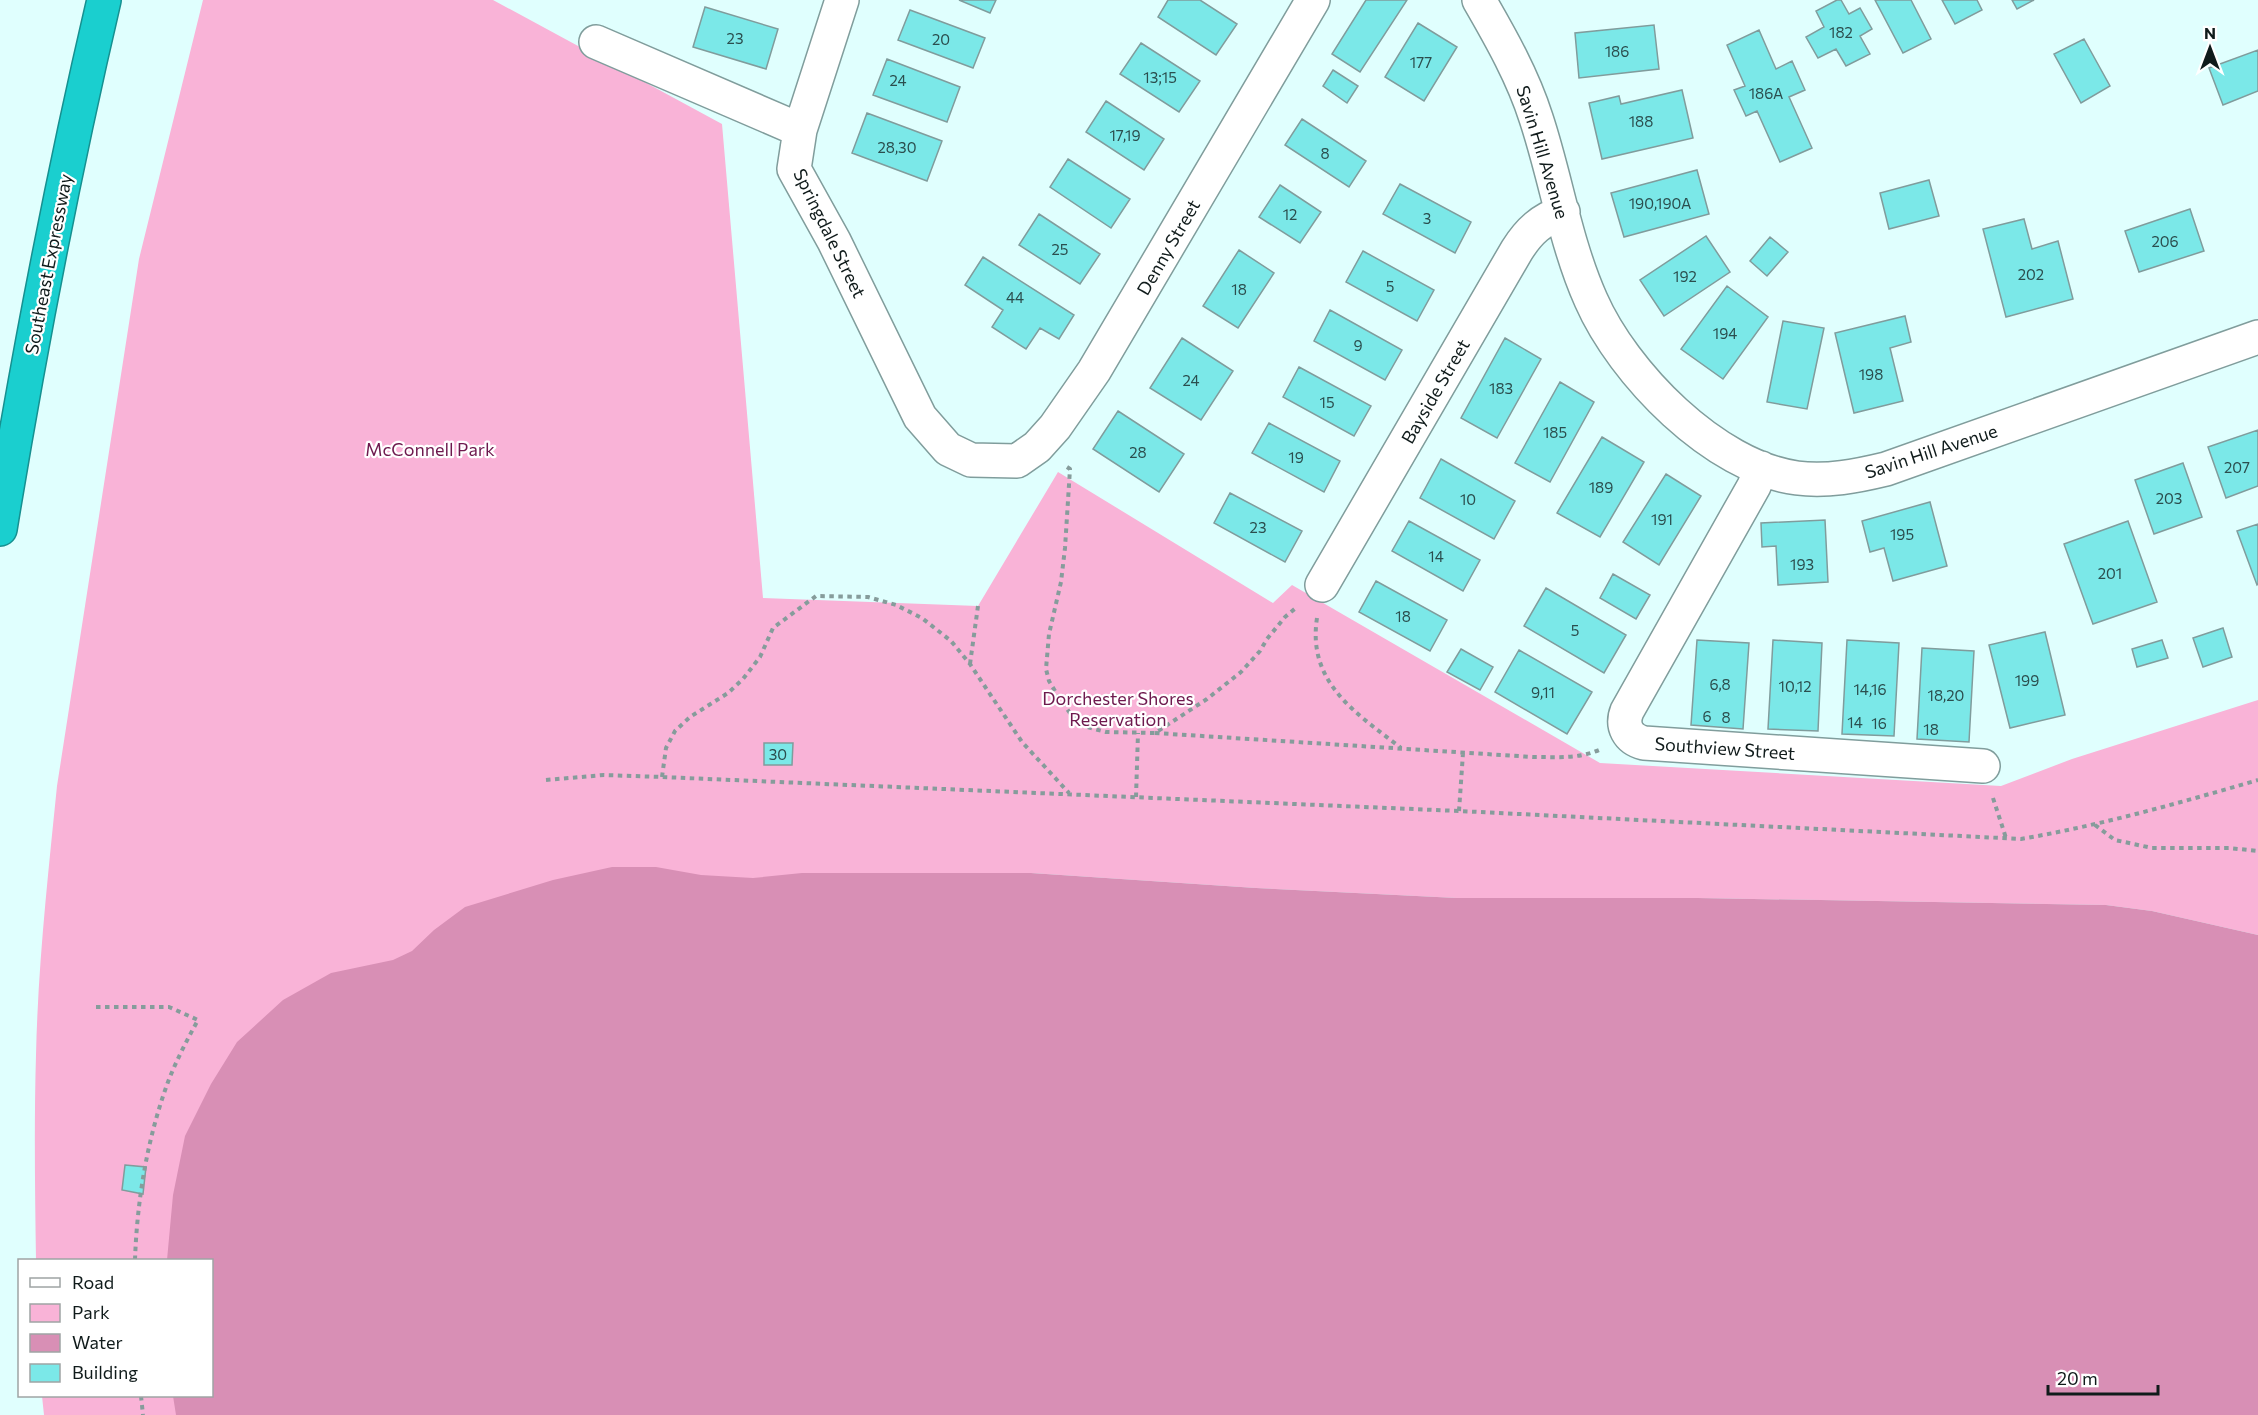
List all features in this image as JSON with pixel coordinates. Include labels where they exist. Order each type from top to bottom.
[{"type":"highway","name":"Southeast Expressway","points":[[0,529],[14,441],[60,199],[104,0]]},
{"type":"street","name":"Springdale Street","points":[[842,0],[800,130],[795,169],[834,241],[921,417],[948,449],[971,460],[995,461]]},
{"type":"street","name":"Denny Street","points":[[995,461],[1017,461],[1037,447],[1073,402],[1117,333],[1313,0]]},
{"type":"street","name":"Savin Hill Avenue","points":[[1479,0],[1524,86],[1536,117],[1574,255],[1591,302],[1617,348],[1633,369],[1673,411],[1698,432],[1723,449],[1761,468],[1797,478],[1819,479],[1886,469],[2258,337]]},
{"type":"street","points":[[596,42],[800,130]]},
{"type":"street","name":"Bayside Street","points":[[1322,585],[1517,250],[1536,226],[1547,218],[1563,213]]},
{"type":"street","points":[[1628,733],[1624,721],[1627,711],[1754,486],[1761,468]]},
{"type":"street","name":"Southview Street","points":[[1628,733],[1634,739],[1644,743],[1983,766]]},
{"type":"path","points":[[1037,447],[1070,469],[1061,582],[1046,669],[1049,681],[1072,716],[1087,727],[1106,732],[1155,733],[1533,757],[1568,757],[1590,754],[1607,747],[1628,733]]},
{"type":"path","points":[[1155,733],[1208,699],[1241,672],[1286,617],[1322,585]]},
{"type":"path","points":[[1322,585],[1316,628],[1319,657],[1331,685],[1352,710],[1401,748]]},
{"type":"path","points":[[662,777],[666,748],[675,731],[690,717],[728,693],[743,680],[760,657],[773,628],[816,596],[868,597],[896,604],[922,618],[951,641],[970,664],[1022,742],[1069,794]]},
{"type":"path","points":[[970,664],[978,606]]},
{"type":"path","points":[[1136,797],[1138,733]]},
{"type":"path","points":[[1460,811],[1463,753]]},
{"type":"path","points":[[546,780],[604,775],[662,777],[1460,811],[2021,839],[2149,812],[2258,780]]},
{"type":"path","points":[[2094,824],[2115,840],[2152,848],[2229,848],[2258,851]]},
{"type":"path","points":[[96,1007],[170,1007],[198,1020],[169,1080],[156,1119],[143,1182],[135,1259]]},
{"type":"path","points":[[141,1397],[143,1415]]},
{"type":"green space","points":[[203,0],[493,0],[722,124],[763,598],[978,606],[1058,472],[1273,603],[1292,585],[1600,763],[2001,786],[2072,759],[2258,700],[2258,935],[2152,911],[2106,905],[1698,898],[1457,898],[1031,873],[803,873],[463,1415],[44,1415],[42,1397],[213,1397],[213,1259],[36,1259],[37,1021],[57,786],[139,259]]},
{"type":"water","points":[[612,867],[656,867],[701,875],[753,878],[802,873],[1031,873],[1457,898],[1698,898],[2106,905],[2152,911],[2258,935],[2258,1415],[176,1415],[173,1397],[213,1397],[213,1259],[167,1259],[173,1195],[185,1136],[211,1084],[237,1042],[283,1000],[331,973],[393,960],[412,951],[434,930],[465,907],[553,880]]},
{"type":"building","points":[[959,0],[996,0],[990,13]]},
{"type":"building","points":[[1168,0],[1200,0],[1237,24],[1216,55],[1158,17]]},
{"type":"building","points":[[1366,0],[1407,0],[1360,72],[1332,54]]},
{"type":"building","points":[[1841,0],[1849,14],[1860,8],[1872,29],[1860,36],[1870,54],[1846,66],[1836,49],[1818,58],[1806,37],[1824,27],[1816,11]]},
{"type":"building","points":[[1875,0],[1911,0],[1931,39],[1903,53]]},
{"type":"building","points":[[1942,0],[1977,0],[1982,10],[1955,24]]},
{"type":"building","points":[[2012,0],[2034,0],[2017,9]]},
{"type":"building","points":[[705,7],[778,29],[766,69],[693,47]]},
{"type":"building","points":[[910,10],[985,38],[973,68],[898,40]]},
{"type":"building","points":[[1418,23],[1457,47],[1424,101],[1385,77]]},
{"type":"building","points":[[1654,25],[1659,69],[1579,78],[1575,33]]},
{"type":"building","points":[[1759,30],[1776,69],[1792,61],[1805,90],[1789,97],[1812,148],[1780,162],[1757,111],[1746,116],[1734,90],[1745,86],[1727,45]]},
{"type":"building","points":[[2084,39],[2110,86],[2081,103],[2054,54]]},
{"type":"building","points":[[1141,43],[1200,81],[1179,112],[1120,74]]},
{"type":"building","points":[[2258,50],[2258,91],[2223,105],[2209,68]]},
{"type":"building","points":[[887,59],[960,87],[947,122],[873,95]]},
{"type":"building","points":[[1333,70],[1358,86],[1347,103],[1323,86]]},
{"type":"building","points":[[1682,90],[1693,138],[1602,159],[1589,103],[1619,96],[1621,104]]},
{"type":"building","points":[[1106,101],[1164,139],[1144,170],[1086,132]]},
{"type":"building","points":[[867,113],[942,141],[927,181],[852,153]]},
{"type":"building","points":[[1302,119],[1366,161],[1349,187],[1285,145]]},
{"type":"building","points":[[1068,159],[1130,199],[1111,228],[1050,187]]},
{"type":"building","points":[[1697,170],[1709,214],[1624,237],[1611,193]]},
{"type":"building","points":[[1929,180],[1939,216],[1889,229],[1880,193]]},
{"type":"building","points":[[1400,184],[1471,222],[1455,253],[1383,214]]},
{"type":"building","points":[[1280,185],[1321,212],[1300,243],[1259,217]]},
{"type":"building","points":[[2190,209],[2204,251],[2139,272],[2125,231]]},
{"type":"building","points":[[1039,214],[1100,254],[1080,284],[1019,245]]},
{"type":"building","points":[[2024,219],[2032,249],[2058,241],[2073,299],[2006,317],[1983,229]]},
{"type":"building","points":[[1706,236],[1730,272],[1664,316],[1640,280]]},
{"type":"building","points":[[1770,237],[1788,252],[1767,276],[1750,261]]},
{"type":"building","points":[[1239,250],[1274,273],[1238,328],[1203,306]]},
{"type":"building","points":[[1363,251],[1434,290],[1417,321],[1346,282]]},
{"type":"building","points":[[983,257],[1074,315],[1059,339],[1040,328],[1026,349],[992,327],[1003,310],[965,285]]},
{"type":"building","points":[[1727,286],[1768,317],[1723,379],[1681,349]]},
{"type":"building","points":[[1330,310],[1402,350],[1385,380],[1314,341]]},
{"type":"building","points":[[1905,316],[1911,342],[1890,348],[1903,401],[1854,413],[1835,333]]},
{"type":"building","points":[[1783,321],[1824,328],[1807,409],[1767,402]]},
{"type":"building","points":[[1182,338],[1233,371],[1201,420],[1150,388]]},
{"type":"building","points":[[1505,338],[1541,359],[1497,438],[1461,418]]},
{"type":"building","points":[[1299,367],[1371,406],[1354,436],[1283,397]]},
{"type":"building","points":[[1560,382],[1594,402],[1550,482],[1515,463]]},
{"type":"building","points":[[1118,411],[1184,454],[1159,492],[1093,449]]},
{"type":"building","points":[[1269,423],[1340,461],[1324,492],[1252,453]]},
{"type":"building","points":[[2258,430],[2258,486],[2226,498],[2208,447]]},
{"type":"building","points":[[1602,437],[1644,462],[1600,537],[1557,513]]},
{"type":"building","points":[[1441,459],[1515,501],[1494,539],[1420,498]]},
{"type":"building","points":[[2183,463],[2202,517],[2154,534],[2135,480]]},
{"type":"building","points":[[1666,474],[1701,496],[1659,565],[1623,542]]},
{"type":"building","points":[[1230,493],[1302,531],[1285,562],[1214,523]]},
{"type":"building","points":[[1930,502],[1947,566],[1893,581],[1884,548],[1870,552],[1862,521]]},
{"type":"building","points":[[1825,520],[1828,582],[1778,585],[1776,546],[1762,547],[1761,523]]},
{"type":"building","points":[[1409,521],[1480,560],[1463,591],[1392,551]]},
{"type":"building","points":[[2128,521],[2157,602],[2093,624],[2064,544]]},
{"type":"building","points":[[2258,524],[2258,584],[2257,585],[2237,531]]},
{"type":"building","points":[[1613,574],[1650,595],[1636,619],[1600,598]]},
{"type":"building","points":[[1376,581],[1447,620],[1430,651],[1359,612]]},
{"type":"building","points":[[1546,588],[1626,635],[1604,673],[1524,626]]},
{"type":"building","points":[[2223,628],[2232,657],[2203,667],[2193,638]]},
{"type":"building","points":[[2045,632],[2065,715],[2010,728],[1989,645]]},
{"type":"building","points":[[1697,640],[1749,643],[1743,729],[1691,725]]},
{"type":"building","points":[[1773,640],[1822,643],[1818,731],[1768,729]]},
{"type":"building","points":[[1847,640],[1899,643],[1894,736],[1842,734]]},
{"type":"building","points":[[2162,640],[2168,658],[2137,667],[2132,649]]},
{"type":"building","points":[[1922,648],[1974,651],[1969,742],[1917,739]]},
{"type":"building","points":[[1461,649],[1493,667],[1480,690],[1447,672]]},
{"type":"building","points":[[1519,650],[1592,692],[1567,734],[1495,692]]},
{"type":"building","points":[[764,743],[793,743],[792,765],[764,765]]},
{"type":"building","points":[[125,1165],[146,1167],[143,1194],[122,1190]]},
{"type":"park label","name":"McConnell Park","points":[[430,449]]},
{"type":"park label","name":"Dorchester Shores Reservation","points":[[1118,708]]}]
